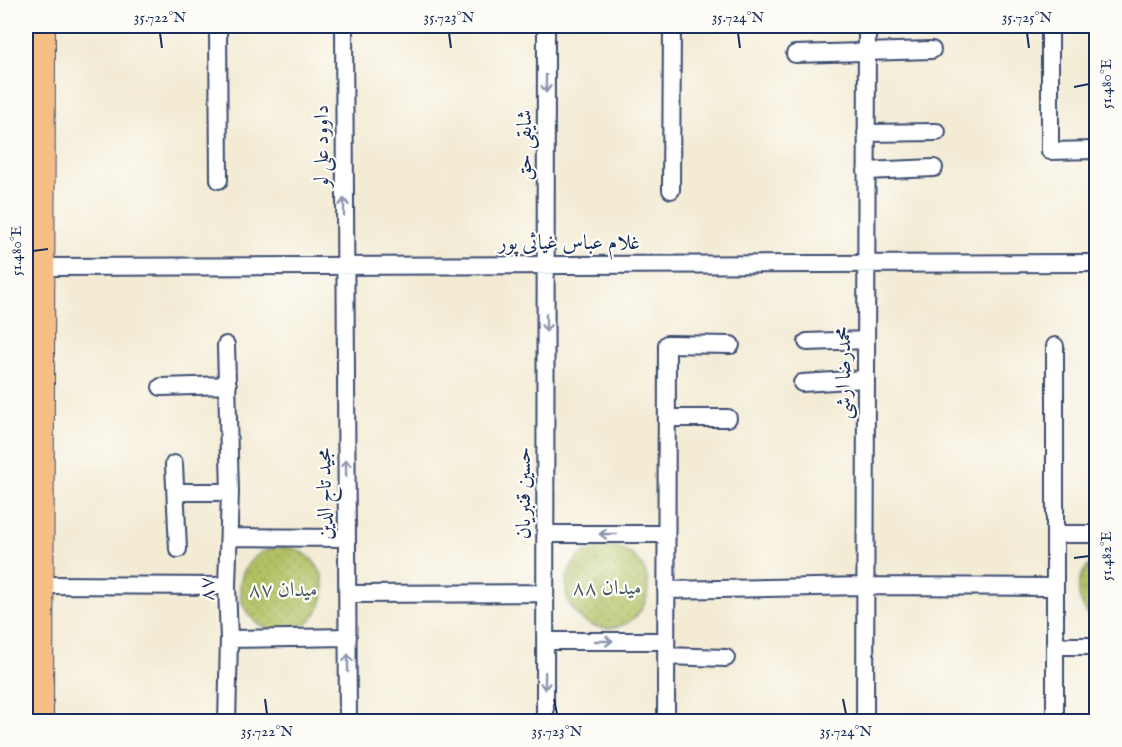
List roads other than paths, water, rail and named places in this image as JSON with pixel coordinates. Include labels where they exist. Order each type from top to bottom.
[{"type":"main road","points":[[40,722],[41,585],[33,264],[42,26]]},
{"type":"street","points":[[218,26],[219,180]]},
{"type":"street","name":"داوود علی لو","points":[[344,26],[344,266]]},
{"type":"street","name":"شایقی حق","points":[[546,26],[546,265]]},
{"type":"street","points":[[671,189],[672,26]]},
{"type":"street","name":"محمدرضا ارشی","points":[[865,722],[867,26]]},
{"type":"street","points":[[1050,26],[1050,151],[1096,150]]},
{"type":"street","points":[[795,54],[867,50],[932,50]]},
{"type":"street","points":[[866,133],[937,132]]},
{"type":"street","points":[[866,171],[934,168]]},
{"type":"street","name":"غلام عباس غیاثی ‌پور","points":[[33,264],[344,266],[1096,263]]},
{"type":"street","name":"حسین قنبریان","points":[[545,722],[546,265]]},
{"type":"street","name":"مجید تاج الدین","points":[[344,266],[348,722]]},
{"type":"street","points":[[807,342],[866,340]]},
{"type":"street","points":[[666,722],[667,344],[730,345]]},
{"type":"street","name":"۸۷","points":[[226,345],[230,492],[227,722]]},
{"type":"street","points":[[1054,346],[1055,722]]},
{"type":"street","points":[[802,383],[866,379]]},
{"type":"street","points":[[161,387],[228,385]]},
{"type":"street","points":[[667,418],[728,418]]},
{"type":"street","points":[[174,464],[178,549]]},
{"type":"street","points":[[176,492],[230,492]]},
{"type":"street","points":[[546,534],[666,534]]},
{"type":"street","points":[[1055,534],[1096,534]]},
{"type":"street","points":[[230,537],[347,538]]},
{"type":"street","points":[[41,585],[227,586]]},
{"type":"street","points":[[666,590],[865,586],[1055,587]]},
{"type":"street","points":[[348,594],[546,593]]},
{"type":"street","points":[[229,639],[348,637]]},
{"type":"street","points":[[546,641],[666,649],[726,658]]},
{"type":"street","points":[[1055,646],[1096,646]]},
{"type":"park label","name":"میدان ۸۸","points":[[607,587]]},
{"type":"park label","name":"میدان ۸۷","points":[[283,589]]}]
